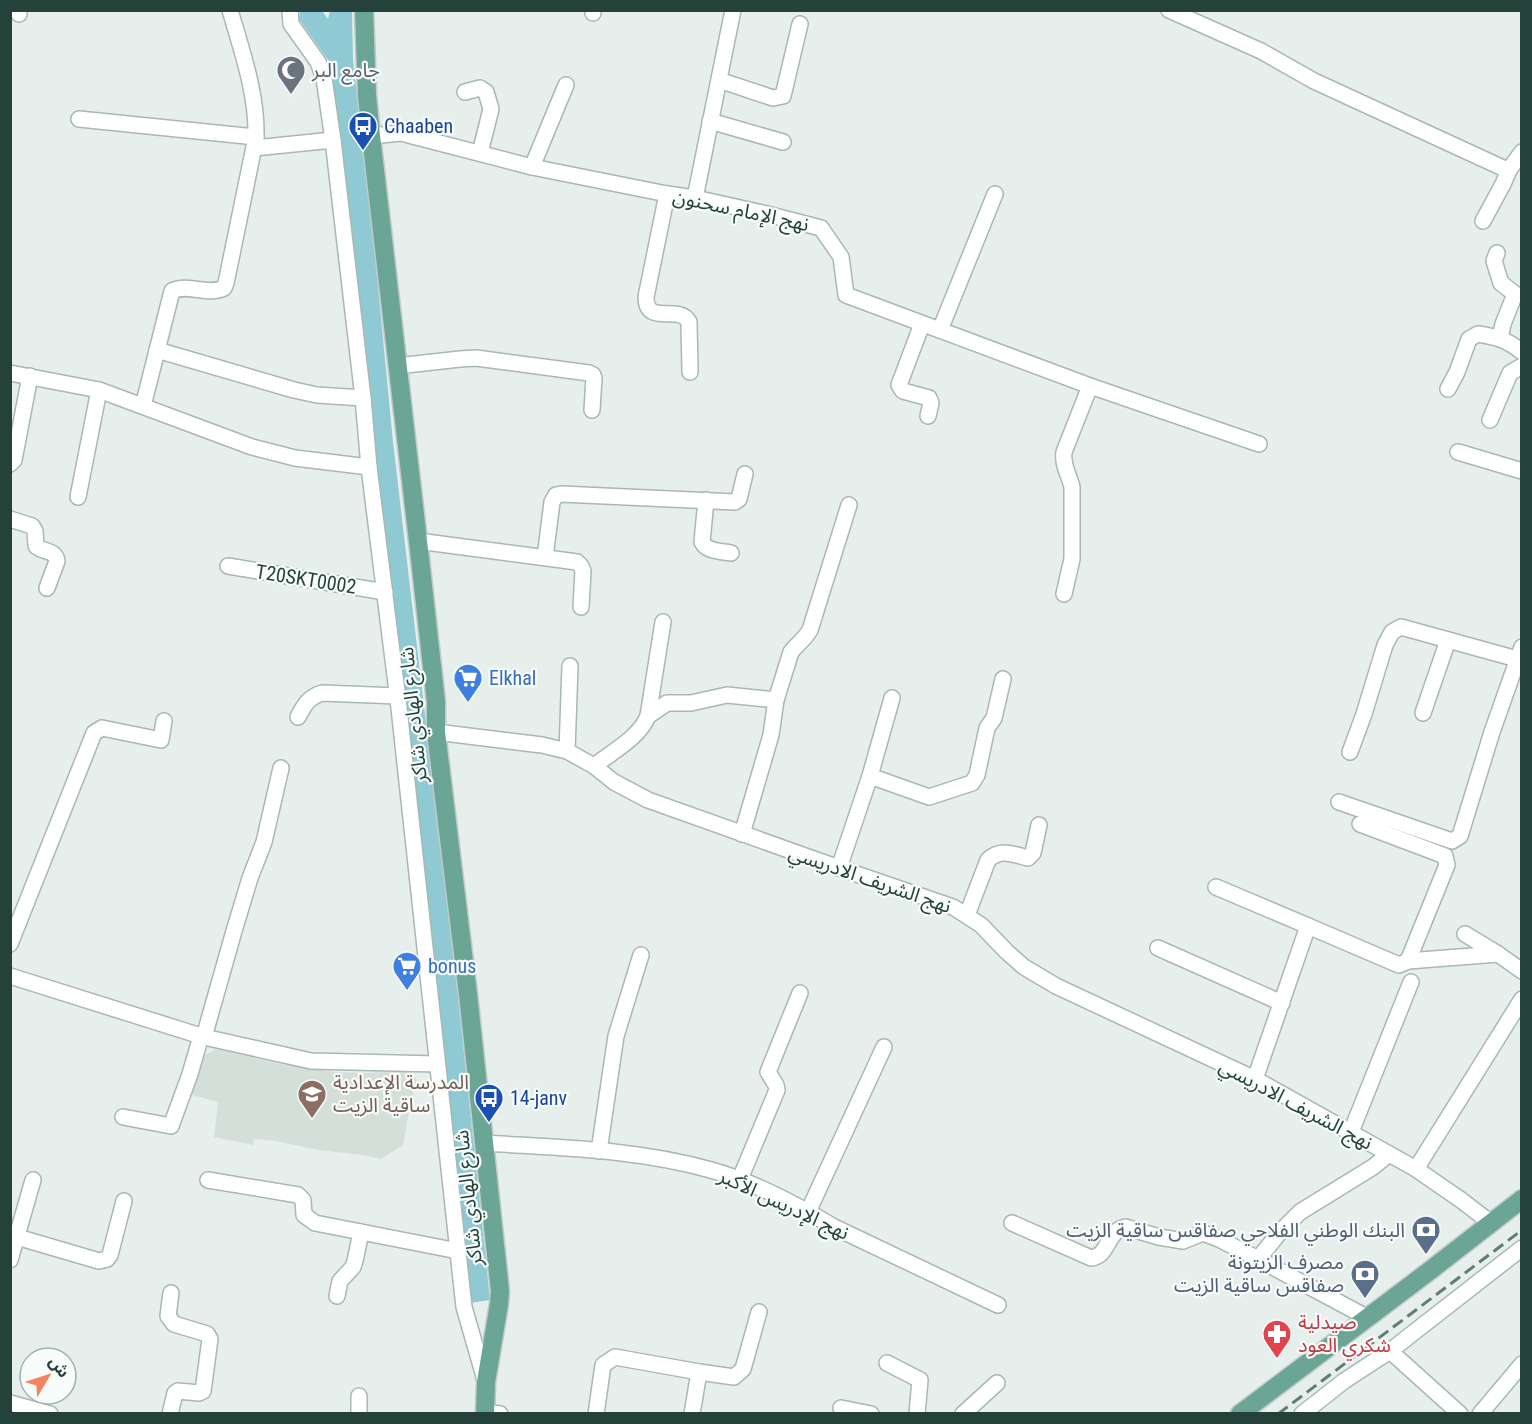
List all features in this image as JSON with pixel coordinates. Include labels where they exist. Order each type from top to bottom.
[{"type":"main road","name":"شارع الهادي شاكر","points":[[364,10],[371,136],[500,1291],[486,1382],[490,1413]]},
{"type":"main road","points":[[1240,1413],[1368,1318],[1521,1199]]},
{"type":"street","points":[[143,406],[172,291],[178,288],[215,291],[224,288],[226,283],[255,142],[257,117],[253,89],[230,10]]},
{"type":"street","points":[[282,10],[290,17],[318,62],[324,78],[398,696],[464,1306],[486,1382]]},
{"type":"street","points":[[695,198],[733,10]]},
{"type":"street","points":[[1170,11],[1261,51],[1314,81],[1509,170]]},
{"type":"street","points":[[719,80],[773,98],[783,96],[800,24]]},
{"type":"street","points":[[532,167],[566,85]]},
{"type":"street","points":[[465,92],[480,88],[486,92],[491,109],[480,153]]},
{"type":"street","points":[[80,119],[255,142],[333,140]]},
{"type":"street","points":[[710,121],[783,142]]},
{"type":"street","name":"نهج الإمام سحنون","points":[[371,136],[402,133],[532,167],[695,198],[821,228],[842,257],[846,295],[1090,386],[1259,444]]},
{"type":"street","points":[[1483,220],[1521,152]]},
{"type":"street","points":[[667,194],[646,303],[655,313],[682,315],[688,319],[690,372]]},
{"type":"street","points":[[940,330],[995,194]]},
{"type":"street","points":[[1497,253],[1494,261],[1501,283],[1515,294],[1503,324],[1500,339]]},
{"type":"street","points":[[922,324],[899,385],[903,390],[929,398],[931,403],[928,416]]},
{"type":"street","points":[[1448,389],[1469,339],[1478,334],[1510,342],[1521,352]]},
{"type":"street","points":[[157,351],[294,390],[317,395],[363,398]]},
{"type":"street","points":[[397,366],[477,358],[589,373],[594,378],[592,410]]},
{"type":"street","points":[[1490,420],[1510,373],[1521,366]]},
{"type":"street","points":[[10,373],[99,390],[252,447],[295,458],[369,467]]},
{"type":"street","points":[[10,464],[14,460],[30,376]]},
{"type":"street","points":[[1064,594],[1072,559],[1072,487],[1063,458],[1090,386]]},
{"type":"street","points":[[78,497],[99,390]]},
{"type":"street","points":[[1458,452],[1521,471]]},
{"type":"street","points":[[545,557],[552,502],[556,495],[735,502],[738,500],[745,474]]},
{"type":"street","points":[[706,500],[703,546],[732,553]]},
{"type":"street","points":[[742,834],[771,735],[776,700],[791,652],[810,630],[849,505]]},
{"type":"street","points":[[10,519],[32,526],[38,548],[52,552],[57,558],[47,588]]},
{"type":"street","points":[[418,541],[573,561],[581,566],[583,571],[581,608]]},
{"type":"street","name":"T20SKT0002","points":[[228,566],[385,592]]},
{"type":"street","points":[[594,765],[644,725],[648,716],[663,621]]},
{"type":"street","points":[[1339,802],[1452,841],[1460,836],[1519,653],[1448,640],[1401,627],[1392,632],[1385,645],[1350,752]]},
{"type":"street","points":[[1423,713],[1448,640]]},
{"type":"street","points":[[567,751],[570,666]]},
{"type":"street","points":[[870,776],[929,797],[972,783],[977,775],[987,728],[994,718],[1003,679]]},
{"type":"street","points":[[298,717],[308,700],[322,693],[398,696]]},
{"type":"street","points":[[648,716],[668,704],[691,703],[727,695],[776,700]]},
{"type":"street","points":[[839,868],[870,776],[892,698]]},
{"type":"street","points":[[10,944],[94,733],[102,728],[161,740],[164,721]]},
{"type":"street","name":"نهج الشريف الادريسي","points":[[436,732],[542,745],[567,751],[594,765],[614,782],[648,800],[953,907],[981,925],[1017,962],[1056,986],[1254,1078],[1416,1169],[1491,1223]]},
{"type":"street","points":[[123,1117],[171,1126],[203,1037],[250,878],[264,842],[281,768]]},
{"type":"street","points":[[1360,824],[1445,856],[1447,865],[1408,961]]},
{"type":"street","points":[[967,915],[988,860],[993,855],[1005,852],[1028,858],[1031,856],[1039,825]]},
{"type":"street","points":[[1216,887],[1399,965],[1408,961],[1498,954]]},
{"type":"street","points":[[1254,1078],[1308,926]]},
{"type":"street","points":[[1465,934],[1521,971]]},
{"type":"street","points":[[1158,948],[1282,1003]]},
{"type":"street","points":[[599,1151],[616,1036],[640,955]]},
{"type":"street","points":[[10,976],[203,1037],[311,1061],[437,1064]]},
{"type":"street","points":[[1351,1132],[1411,982]]},
{"type":"street","points":[[740,1179],[775,1095],[776,1085],[768,1072],[800,993]]},
{"type":"street","points":[[1416,1169],[1521,999]]},
{"type":"street","points":[[808,1212],[884,1047]]},
{"type":"street","name":"نهج الإدريس الأكبر","points":[[485,1143],[641,1155],[709,1169],[740,1179],[834,1227],[998,1305]]},
{"type":"street","points":[[1258,1259],[1300,1212],[1373,1167],[1389,1154]]},
{"type":"street","points":[[10,1260],[33,1180]]},
{"type":"street","points":[[208,1180],[298,1195],[303,1200],[304,1215],[315,1223],[458,1251]]},
{"type":"street","points":[[17,1237],[99,1262],[110,1255],[124,1201]]},
{"type":"street","points":[[1012,1223],[1091,1258],[1098,1257],[1106,1249],[1114,1233],[1125,1227],[1183,1241],[1203,1233],[1258,1259],[1368,1318]]},
{"type":"street","points":[[337,1296],[340,1281],[355,1262],[361,1233]]},
{"type":"street","points":[[1303,1413],[1344,1381],[1390,1351],[1521,1248]]},
{"type":"street","points":[[170,1413],[175,1393],[202,1391],[210,1339],[207,1334],[171,1322],[168,1316],[171,1293]]},
{"type":"street","points":[[596,1413],[603,1365],[615,1357],[734,1377],[742,1369],[759,1312]]},
{"type":"street","points":[[1390,1351],[1460,1413]]},
{"type":"street","points":[[887,1363],[920,1380],[917,1413]]},
{"type":"street","points":[[1480,1413],[1521,1364]]},
{"type":"street","points":[[692,1413],[699,1372]]},
{"type":"street","points":[[963,1413],[997,1383]]},
{"type":"street","points":[[359,1396],[359,1413]]},
{"type":"street","points":[[10,1403],[50,1413]]},
{"type":"street","points":[[841,1408],[871,1413]]},
{"type":"shaded area","name":"المدرسة الإعدادية ساقية الزيت","points":[[216,1049],[280,1064],[335,1072],[409,1071],[417,1080],[403,1145],[381,1159],[276,1141],[254,1139],[253,1145],[214,1137],[218,1102],[192,1095],[203,1056]]},
{"type":"water","points":[[300,11],[322,11],[328,19],[330,11],[352,11],[353,60],[393,442],[458,996],[490,1300],[469,1303],[372,437],[355,263],[331,64],[299,19]]},
{"type":"railway","points":[[1278,1414],[1522,1230]]},
{"type":"place","name":"جامع البر","points":[[291,96]]},
{"type":"place","name":"Chaaben","points":[[363,152]]},
{"type":"place","name":"Elkhal","points":[[468,704]]},
{"type":"place","name":"bonus","points":[[407,992]]},
{"type":"place","name":"المدرسة الإعدادية ساقية الزيت","points":[[312,1120]]},
{"type":"place","name":"14-janv","points":[[489,1124]]},
{"type":"place","name":"البنك الوطني الفلاحي صفاقس ساقية الزيت","points":[[1426,1256]]},
{"type":"place","name":"مصرف الزيتونة صفاقس ساقية الزيت","points":[[1365,1300]]},
{"type":"place","name":"صيدلية شكري العود","points":[[1277,1360]]}]
